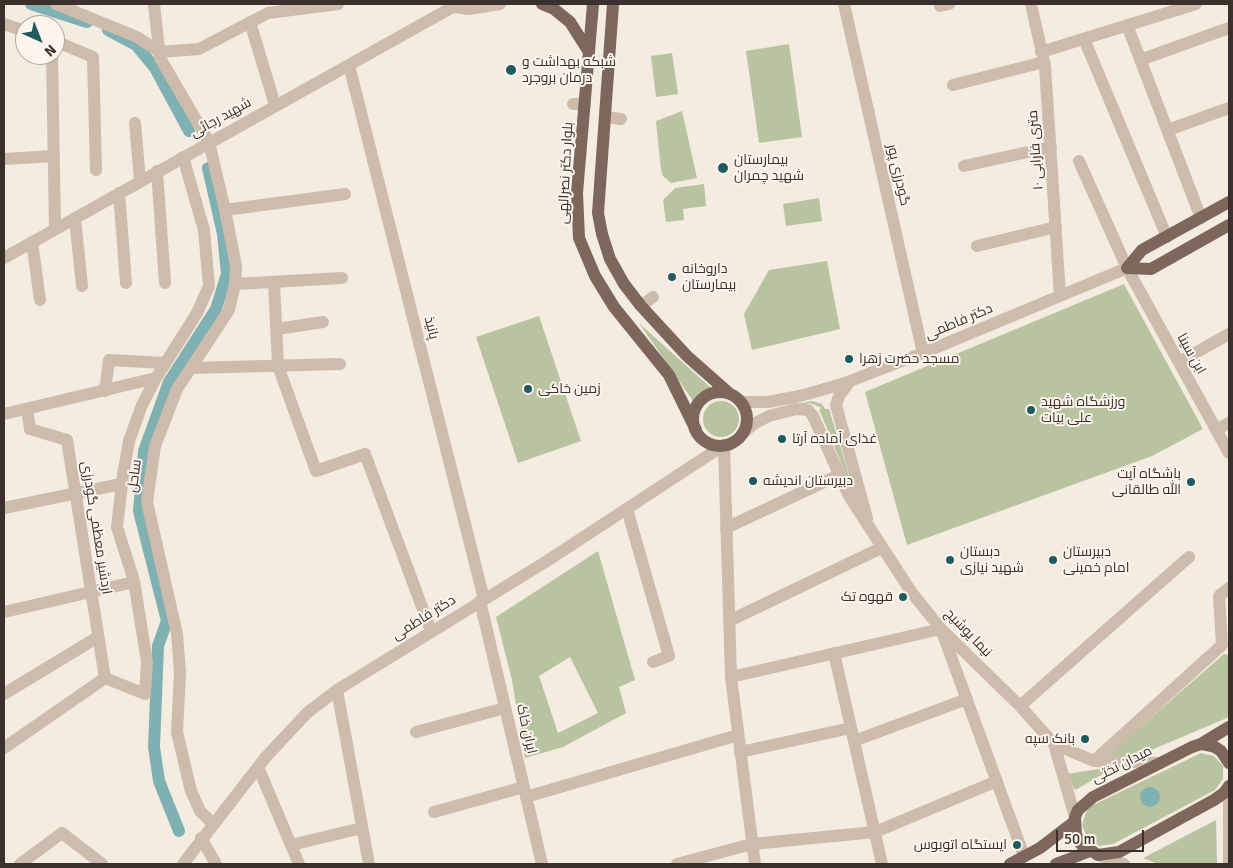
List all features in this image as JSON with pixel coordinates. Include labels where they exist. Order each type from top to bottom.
[{"type":"main road","points":[[542,4],[554,9],[570,22],[589,52]]},
{"type":"main road","name":"بلوار دکتر نصرالهی","points":[[592,4],[589,52],[579,104],[577,193],[579,238],[595,276],[624,319],[669,375],[696,430]]},
{"type":"main road","points":[[613,4],[598,213],[602,234],[610,259],[624,284],[641,306],[687,356],[741,402],[747,414],[747,421],[742,434],[734,442],[724,445],[710,444],[696,430],[694,416],[698,403],[709,394],[723,392],[730,394]]},
{"type":"main road","points":[[1127,268],[1142,250],[1229,202]]},
{"type":"main road","points":[[1127,268],[1151,269],[1229,225]]},
{"type":"main road","points":[[624,319],[641,306]]},
{"type":"main road","name":"میدان تختی","points":[[1010,864],[1040,848],[1075,819],[1082,806],[1093,797],[1160,762],[1201,744],[1229,728]]},
{"type":"main road","points":[[1201,744],[1209,745],[1220,751],[1229,763]]},
{"type":"main road","points":[[1056,864],[1094,853],[1119,852],[1214,800],[1229,787]]},
{"type":"main road","points":[[1075,819],[1076,835],[1081,844],[1094,853]]},
{"type":"street","points":[[56,4],[136,37],[160,52],[199,49],[268,13],[338,4]]},
{"type":"street","name":"ساحل","points":[[154,4],[160,58],[208,142],[225,210],[236,266],[235,284],[229,310],[178,389],[155,446],[147,502],[177,634],[180,673],[177,732],[191,791],[200,811],[213,824]]},
{"type":"street","name":"شهید رجائی","points":[[4,258],[455,5],[469,9],[500,4]]},
{"type":"street","name":"گودرزی پور","points":[[844,4],[923,353]]},
{"type":"street","name":"۱۰ متری فارابی","points":[[1030,4],[1042,57],[1051,147],[1060,296]]},
{"type":"street","points":[[953,85],[1042,57],[1084,38],[1196,4]]},
{"type":"street","points":[[250,22],[275,105]]},
{"type":"street","points":[[1127,25],[1201,218]]},
{"type":"street","points":[[1140,60],[1229,28]]},
{"type":"street","points":[[1084,38],[1167,236]]},
{"type":"street","points":[[65,45],[93,57],[96,170]]},
{"type":"street","name":"پانیذ","points":[[349,64],[482,600]]},
{"type":"street","points":[[52,65],[55,229]]},
{"type":"street","points":[[1168,130],[1229,108]]},
{"type":"street","points":[[605,117],[621,119]]},
{"type":"street","points":[[135,123],[140,181]]},
{"type":"street","points":[[964,166],[1051,147]]},
{"type":"street","points":[[4,159],[54,156]]},
{"type":"street","name":"ساحل","points":[[105,678],[145,694],[147,662],[134,582],[117,526],[121,484],[129,442],[156,378],[197,313],[209,286],[204,230],[183,157]]},
{"type":"street","name":"ابن سینا","points":[[1079,161],[1127,268],[1229,454]]},
{"type":"street","points":[[157,171],[165,283]]},
{"type":"street","points":[[119,193],[126,283]]},
{"type":"street","points":[[225,210],[345,194]]},
{"type":"street","points":[[75,218],[82,286]]},
{"type":"street","points":[[977,246],[1056,227]]},
{"type":"street","points":[[32,242],[40,300]]},
{"type":"street","name":"دکتر فاطمی","points":[[741,402],[767,402],[800,396],[850,381],[923,353],[1127,268]]},
{"type":"street","points":[[235,284],[342,278]]},
{"type":"street","points":[[274,282],[278,366],[316,471],[365,454],[432,631]]},
{"type":"street","points":[[641,306],[653,297]]},
{"type":"street","points":[[277,329],[323,322]]},
{"type":"street","points":[[1179,362],[1229,334]]},
{"type":"street","points":[[105,391],[109,360],[165,363]]},
{"type":"street","points":[[191,368],[340,364]]},
{"type":"street","points":[[4,414],[156,378]]},
{"type":"street","name":"نیما یوشیج","points":[[850,381],[839,396],[836,405],[872,533]]},
{"type":"street","name":"اردشیر معظمی گودرزی","points":[[27,409],[30,429],[67,440],[105,678]]},
{"type":"street","name":"نیما یوشیج","points":[[742,434],[755,423],[768,416],[796,409],[808,410],[813,416],[849,496],[880,548],[912,593],[941,629],[1020,706],[1054,744],[1094,761],[1160,762]]},
{"type":"street","points":[[1216,430],[1229,423]]},
{"type":"street","points":[[724,445],[731,677],[755,864]]},
{"type":"street","name":"دکتر فاطمی","points":[[183,864],[201,838],[288,731],[337,690],[626,509],[724,445]]},
{"type":"street","points":[[726,528],[839,475]]},
{"type":"street","points":[[4,508],[121,484]]},
{"type":"street","points":[[626,509],[669,656],[653,662]]},
{"type":"street","points":[[729,621],[880,548]]},
{"type":"street","points":[[1020,706],[1189,557]]},
{"type":"street","points":[[4,612],[134,582]]},
{"type":"street","points":[[1094,761],[1222,645],[1219,596],[1229,588]]},
{"type":"street","name":"ایران خاک","points":[[482,600],[505,708],[542,864]]},
{"type":"street","points":[[731,677],[941,629],[1024,856]]},
{"type":"street","points":[[4,694],[98,637]]},
{"type":"street","points":[[834,653],[882,864]]},
{"type":"street","points":[[4,748],[105,678]]},
{"type":"street","points":[[337,690],[369,864]]},
{"type":"street","points":[[854,741],[967,699]]},
{"type":"street","points":[[416,732],[505,708]]},
{"type":"street","points":[[740,752],[851,728]]},
{"type":"street","points":[[434,812],[525,792],[738,735]]},
{"type":"street","name":"نیما یوشیج","points":[[1054,744],[1075,819]]},
{"type":"street","points":[[258,767],[299,864]]},
{"type":"street","points":[[677,864],[752,844],[875,832],[997,781]]},
{"type":"street","points":[[1229,787],[1229,864]]},
{"type":"street","points":[[291,845],[362,828]]},
{"type":"street","points":[[20,864],[62,833],[102,864]]},
{"type":"street","points":[[201,838],[216,864]]},
{"type":"street","points":[[1094,853],[1124,864]]},
{"type":"green space","points":[[789,44],[802,137],[759,143],[746,51]]},
{"type":"green space","points":[[672,53],[678,94],[656,97],[651,56]]},
{"type":"green space","points":[[682,111],[697,178],[671,183],[663,176],[661,170],[656,121]]},
{"type":"green space","points":[[704,184],[706,206],[683,209],[684,220],[666,222],[663,200],[675,188]]},
{"type":"green space","points":[[819,198],[822,221],[786,226],[783,204]]},
{"type":"green space","points":[[827,261],[840,329],[752,350],[744,314],[769,270]]},
{"type":"green space","name":"ورزشگاه شهید علی بیات","points":[[1124,284],[1203,429],[1152,456],[907,545],[865,392]]},
{"type":"green space","name":"زمین خاکی","points":[[539,316],[581,441],[518,463],[476,337]]},
{"type":"green space","points":[[639,323],[711,388],[693,401]]},
{"type":"green space","points":[[721,401],[733,407],[739,419],[733,431],[721,437],[709,431],[703,419],[709,407]]},
{"type":"green space","points":[[812,401],[822,404],[825,409],[829,409],[856,499],[819,409],[822,408],[810,403],[767,411]]},
{"type":"green space","points":[[598,551],[635,680],[619,687],[626,713],[563,747],[525,758],[512,680],[496,617]],"holes":[[[570,657],[598,713],[558,733],[539,676]]]},
{"type":"green space","points":[[1224,654],[1229,655],[1229,717],[1128,760],[1108,755]]},
{"type":"green space","points":[[1201,753],[1214,756],[1223,766],[1223,779],[1215,790],[1113,844],[1099,846],[1087,838],[1082,825],[1086,812],[1091,806]]},
{"type":"green space","points":[[1117,766],[1075,790],[1067,774]]},
{"type":"green space","points":[[1216,820],[1217,864],[1158,864],[1143,858]]},
{"type":"water","points":[[1150,787],[1157,790],[1160,797],[1157,804],[1150,807],[1143,804],[1140,797],[1143,790]]},
{"type":"waterway","points":[[31,4],[87,22]]},
{"type":"waterway","points":[[108,30],[136,45],[155,68],[189,131]]},
{"type":"waterway","points":[[179,831],[159,781],[154,747],[158,646],[167,621],[139,511],[144,451],[169,382],[216,309],[227,274],[223,234],[208,168]]},
{"type":"place","name":"شبکه بهداشت و درمان بروجرد","points":[[511,70]]},
{"type":"place","name":"بیمارستان شهید چمران","points":[[723,168]]},
{"type":"place","name":"داروخانه بیمارستان","points":[[672,277]]},
{"type":"place","name":"مسجد حضرت زهرا","points":[[849,359]]},
{"type":"place","name":"زمین خاکی","points":[[528,389]]},
{"type":"place","name":"ورزشگاه شهید علی بیات","points":[[1031,410]]},
{"type":"place","name":"غذای آماده آرتا","points":[[782,439]]},
{"type":"place","name":"دبیرستان اندیشه","points":[[753,481]]},
{"type":"place","name":"باشگاه آیت الله طالقانی","points":[[1191,482]]},
{"type":"place","name":"دبستان شهید نیازی","points":[[950,560]]},
{"type":"place","name":"دبیرستان امام خمینی","points":[[1053,560]]},
{"type":"place","name":"قهوه تک","points":[[903,597]]},
{"type":"place","name":"بانک سپه","points":[[1085,739]]},
{"type":"place","name":"ایستگاه اتوبوس","points":[[1017,845]]}]
